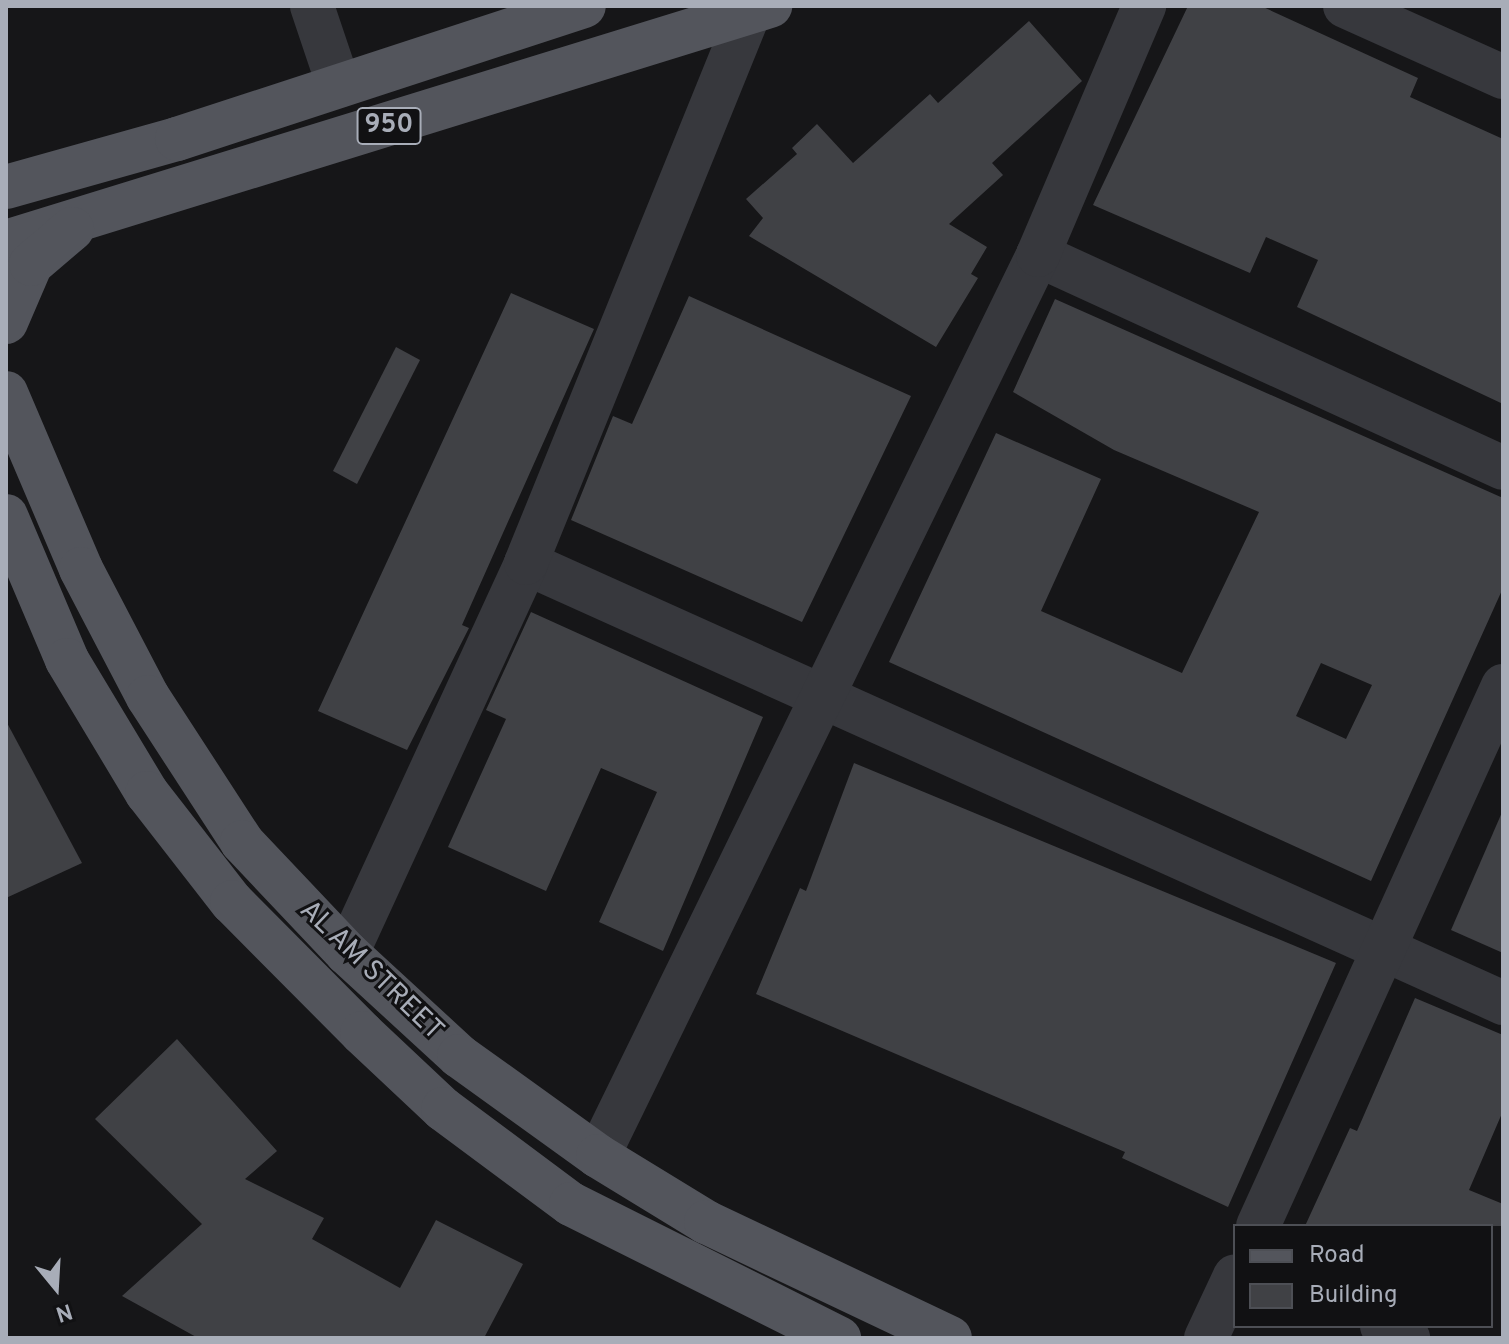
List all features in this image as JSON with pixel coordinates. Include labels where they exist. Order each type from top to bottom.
[{"type":"main road","name":"950","points":[[6,187],[339,86],[584,6]]},
{"type":"main road","name":"950","points":[[6,242],[111,213],[759,8]]},
{"type":"main road","points":[[6,322],[31,264],[66,232],[111,213]]},
{"type":"main road","name":"AL AM STREET","points":[[7,391],[81,569],[148,697],[242,842],[347,953],[459,1056],[598,1156],[706,1222],[950,1338]]},
{"type":"main road","name":"AL AM STREET","points":[[6,516],[67,660],[147,793],[232,902],[362,1033],[443,1109],[571,1204],[839,1338]]},
{"type":"street","points":[[312,6],[339,86]]},
{"type":"street","points":[[598,1156],[1038,255],[1144,6]]},
{"type":"street","points":[[1345,6],[1503,77]]},
{"type":"street","points":[[347,953],[526,563],[759,8]]},
{"type":"street","points":[[1038,255],[1503,468]]},
{"type":"street","points":[[526,563],[821,702],[1503,1003]]},
{"type":"street","points":[[1259,1224],[1503,686]]},
{"type":"street","points":[[1206,1338],[1233,1280]]},
{"type":"street","points":[[1386,1328],[1408,1338]]},
{"type":"building","points":[[1188,6],[1261,6],[1418,78],[1410,97],[1503,139],[1503,404],[1297,307],[1318,260],[1266,237],[1250,273],[1093,205]]},
{"type":"building","points":[[1029,21],[1082,81],[992,163],[1003,175],[949,224],[987,247],[971,274],[978,278],[936,347],[749,236],[763,218],[746,199],[797,154],[792,148],[817,124],[853,163],[930,94],[938,103]]},
{"type":"building","points":[[511,293],[594,329],[462,625],[469,628],[407,750],[318,711]]},
{"type":"building","points":[[689,296],[911,396],[802,622],[571,520],[613,416],[632,424]]},
{"type":"building","points":[[1055,299],[1503,498],[1503,588],[1371,881],[889,662],[996,433],[1101,479],[1041,611],[1182,673],[1259,512],[1114,450],[1013,392]],"holes":[[[1321,663],[1372,685],[1346,739],[1296,716]]]},
{"type":"building","points":[[396,347],[420,360],[357,484],[333,471]]},
{"type":"building","points":[[531,612],[763,717],[663,951],[599,922],[657,792],[601,768],[546,891],[448,847],[506,719],[486,710]]},
{"type":"building","points":[[6,721],[82,863],[6,898]]},
{"type":"building","points":[[854,763],[1336,963],[1228,1207],[1122,1158],[1125,1152],[756,994],[800,888],[806,891]]},
{"type":"building","points":[[1503,810],[1503,953],[1451,930]]},
{"type":"building","points":[[1415,998],[1503,1035],[1503,1111],[1469,1190],[1503,1204],[1503,1226],[1306,1224],[1350,1128],[1357,1131]]},
{"type":"building","points":[[177,1039],[277,1151],[245,1179],[324,1218],[312,1239],[400,1288],[436,1220],[523,1264],[484,1338],[198,1338],[122,1296],[202,1224],[95,1119]]}]
